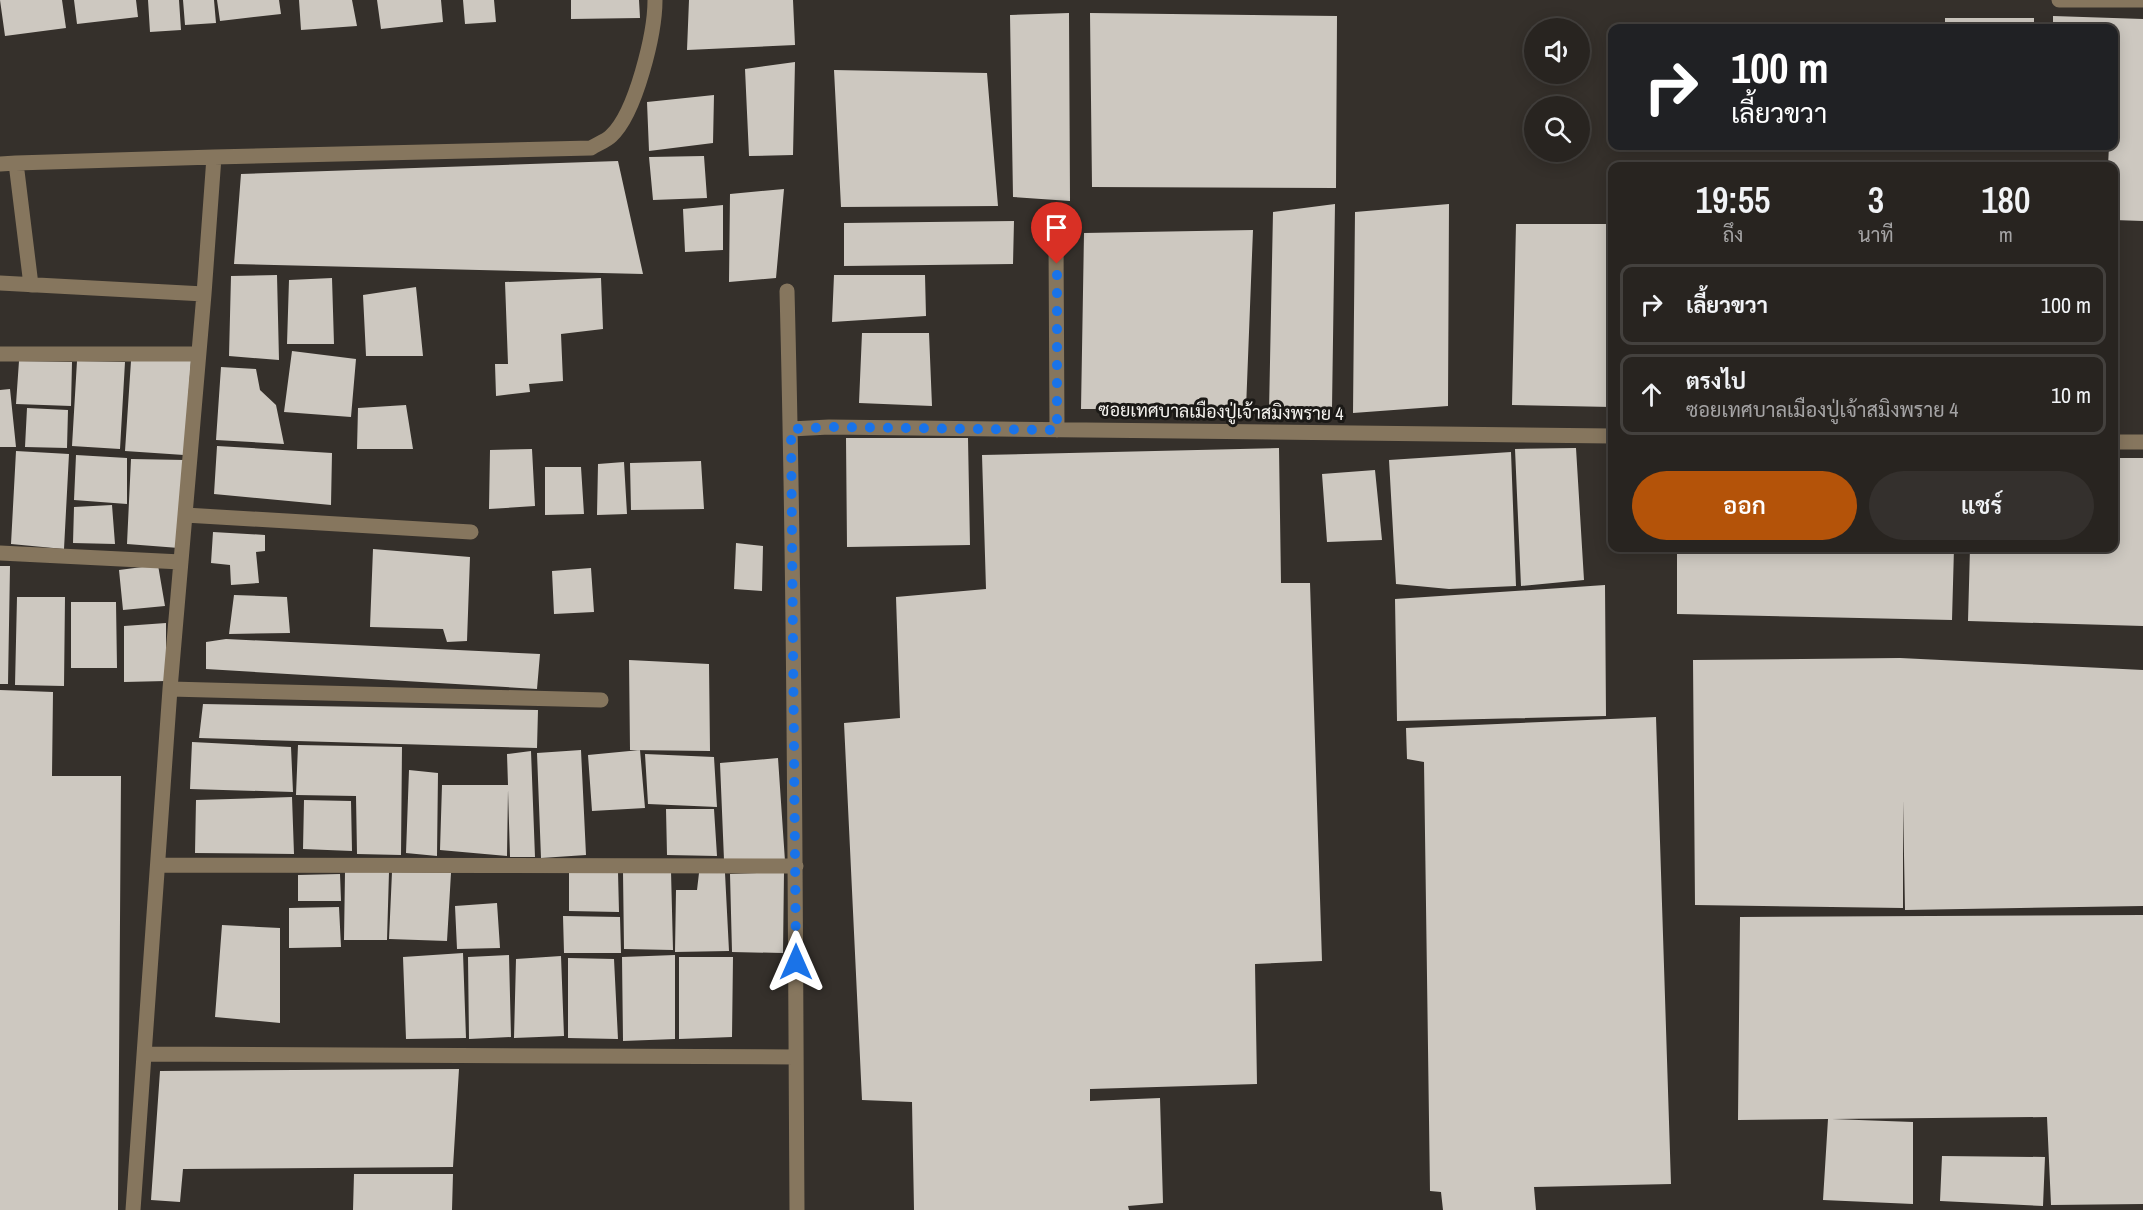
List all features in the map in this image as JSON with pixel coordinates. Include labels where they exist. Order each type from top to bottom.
[{"type":"street","points":[[0,164],[591,148],[611,136],[633,104],[655,18],[655,0]]},
{"type":"street","points":[[2059,0],[2143,0]]},
{"type":"street","points":[[133,1210],[170,689],[214,157]]},
{"type":"street","points":[[16,163],[31,285]]},
{"type":"street","points":[[1056,240],[1057,430]]},
{"type":"street","points":[[0,283],[204,294]]},
{"type":"street","points":[[787,291],[796,429],[796,1210]]},
{"type":"street","points":[[0,354],[198,354]]},
{"type":"street","name":"ซอยเทศบาลเมืองปู่เจ้าสมิงพราย 4","points":[[796,429],[829,427],[1608,436]]},
{"type":"street","points":[[2118,442],[2143,442]]},
{"type":"street","points":[[185,515],[471,532]]},
{"type":"street","points":[[0,553],[181,562]]},
{"type":"street","points":[[170,689],[601,700]]},
{"type":"street","points":[[158,865],[796,867]]},
{"type":"street","points":[[144,1054],[796,1057]]},
{"type":"building","points":[[0,0],[62,0],[66,28],[5,36]]},
{"type":"building","points":[[74,0],[136,0],[138,17],[77,24]]},
{"type":"building","points":[[148,0],[179,0],[181,30],[150,32]]},
{"type":"building","points":[[183,0],[214,0],[216,23],[185,25]]},
{"type":"building","points":[[217,0],[279,0],[281,14],[220,21]]},
{"type":"building","points":[[299,0],[352,0],[357,26],[301,30]]},
{"type":"building","points":[[377,0],[441,0],[443,22],[381,29]]},
{"type":"building","points":[[463,0],[494,0],[496,22],[465,24]]},
{"type":"building","points":[[571,0],[639,0],[640,18],[571,19]]},
{"type":"building","points":[[689,0],[793,0],[795,45],[687,50]]},
{"type":"building","points":[[1069,13],[1070,201],[1013,197],[1010,15]]},
{"type":"building","points":[[1090,13],[1337,16],[1336,188],[1092,187]]},
{"type":"building","points":[[2053,16],[2143,19],[2143,221],[2118,220],[2118,162],[2108,162],[2109,150],[2118,150],[2118,24],[2053,24]]},
{"type":"building","points":[[1945,18],[2034,18],[2034,24],[1945,24]]},
{"type":"building","points":[[795,62],[793,155],[749,156],[745,69]]},
{"type":"building","points":[[834,70],[987,73],[998,206],[841,207]]},
{"type":"building","points":[[714,95],[713,143],[649,151],[647,102]]},
{"type":"building","points":[[704,156],[707,198],[653,200],[649,157]]},
{"type":"building","points":[[618,161],[643,274],[234,264],[241,174]]},
{"type":"building","points":[[784,189],[776,278],[729,282],[730,194]]},
{"type":"building","points":[[1335,204],[1332,408],[1269,412],[1273,212]]},
{"type":"building","points":[[1449,204],[1448,406],[1353,413],[1355,212]]},
{"type":"building","points":[[723,205],[723,250],[685,252],[683,209]]},
{"type":"building","points":[[1014,221],[1013,264],[844,266],[844,223]]},
{"type":"building","points":[[1516,224],[1608,224],[1608,407],[1512,405]]},
{"type":"building","points":[[1253,230],[1246,409],[1081,409],[1084,233]]},
{"type":"building","points":[[277,275],[279,360],[229,356],[231,276]]},
{"type":"building","points":[[834,275],[925,275],[926,316],[832,322]]},
{"type":"building","points":[[332,278],[334,344],[287,344],[289,280]]},
{"type":"building","points":[[601,278],[603,329],[561,334],[563,381],[529,384],[530,392],[496,396],[495,364],[508,364],[505,282]]},
{"type":"building","points":[[416,287],[423,356],[366,356],[363,295]]},
{"type":"building","points":[[862,333],[929,333],[932,406],[859,403]]},
{"type":"building","points":[[292,351],[356,359],[351,417],[284,412]]},
{"type":"building","points":[[19,361],[72,362],[71,406],[16,404]]},
{"type":"building","points":[[77,361],[125,362],[120,449],[72,446]]},
{"type":"building","points":[[131,361],[191,361],[184,455],[125,451]]},
{"type":"building","points":[[221,367],[256,369],[260,390],[276,405],[284,444],[216,440]]},
{"type":"building","points":[[10,389],[16,447],[0,447],[0,390]]},
{"type":"building","points":[[406,405],[413,449],[357,449],[358,408]]},
{"type":"building","points":[[27,408],[68,410],[67,448],[25,447]]},
{"type":"building","points":[[846,438],[968,438],[970,545],[847,547]]},
{"type":"building","points":[[217,446],[332,453],[331,505],[214,494]]},
{"type":"building","points":[[1279,448],[1281,583],[1310,583],[1322,961],[1255,964],[1257,1084],[1090,1089],[1090,1101],[1160,1098],[1163,1203],[1128,1206],[1129,1210],[914,1210],[912,1102],[862,1100],[844,723],[900,718],[896,597],[986,589],[982,455]]},
{"type":"building","points":[[1576,448],[1584,580],[1521,586],[1515,449]]},
{"type":"building","points":[[532,449],[535,506],[489,509],[490,450]]},
{"type":"building","points":[[16,451],[69,454],[64,549],[11,544]]},
{"type":"building","points":[[1511,452],[1516,586],[1449,589],[1396,584],[1389,460]]},
{"type":"building","points":[[76,455],[127,458],[127,504],[74,500]]},
{"type":"building","points":[[2118,458],[2143,458],[2143,626],[1968,621],[1970,552],[2118,552]]},
{"type":"building","points":[[131,459],[185,460],[179,548],[127,544]]},
{"type":"building","points":[[701,461],[704,509],[631,510],[630,463]]},
{"type":"building","points":[[624,462],[627,514],[597,515],[598,464]]},
{"type":"building","points":[[545,467],[581,467],[584,514],[545,515]]},
{"type":"building","points":[[1375,470],[1382,540],[1327,542],[1322,474]]},
{"type":"building","points":[[112,505],[115,544],[73,543],[74,507]]},
{"type":"building","points":[[213,532],[265,535],[265,551],[256,552],[259,583],[231,585],[230,565],[211,563]]},
{"type":"building","points":[[736,543],[763,546],[762,591],[734,589]]},
{"type":"building","points":[[373,549],[470,557],[467,641],[447,642],[443,629],[370,627]]},
{"type":"building","points":[[1677,552],[1954,552],[1952,620],[1677,614]]},
{"type":"building","points":[[158,565],[165,606],[123,610],[119,570]]},
{"type":"building","points":[[0,566],[10,566],[8,684],[0,684]]},
{"type":"building","points":[[591,568],[594,612],[554,614],[552,571]]},
{"type":"building","points":[[1605,585],[1606,716],[1397,721],[1395,599]]},
{"type":"building","points":[[234,595],[287,597],[290,633],[229,634]]},
{"type":"building","points":[[17,597],[65,597],[64,686],[15,685]]},
{"type":"building","points":[[71,602],[116,602],[117,668],[71,668]]},
{"type":"building","points":[[166,623],[166,681],[124,682],[124,626]]},
{"type":"building","points":[[226,639],[540,654],[537,689],[206,669],[206,642]]},
{"type":"building","points":[[1900,658],[2143,670],[2143,906],[1905,910],[1903,800],[1903,908],[1695,905],[1693,660]]},
{"type":"building","points":[[629,660],[709,664],[710,751],[630,750]]},
{"type":"building","points":[[0,690],[53,692],[52,776],[121,776],[118,1210],[0,1210]]},
{"type":"building","points":[[203,704],[538,710],[537,748],[199,738]]},
{"type":"building","points":[[1656,717],[1671,1184],[1534,1187],[1536,1210],[1443,1210],[1441,1192],[1430,1191],[1424,762],[1407,759],[1406,728]]},
{"type":"building","points":[[192,742],[291,747],[293,792],[190,789]]},
{"type":"building","points":[[298,745],[402,747],[401,855],[357,854],[356,796],[296,795]]},
{"type":"building","points":[[581,750],[586,855],[541,858],[537,753]]},
{"type":"building","points":[[640,750],[645,808],[592,811],[588,755]]},
{"type":"building","points":[[531,751],[535,857],[510,857],[508,790],[507,856],[440,850],[442,785],[508,785],[507,754]]},
{"type":"building","points":[[645,754],[714,757],[717,807],[648,804]]},
{"type":"building","points":[[778,758],[785,861],[724,860],[720,763]]},
{"type":"building","points":[[409,770],[438,773],[437,856],[406,853]]},
{"type":"building","points":[[292,797],[294,854],[195,853],[196,800]]},
{"type":"building","points":[[304,800],[351,801],[352,851],[303,849]]},
{"type":"building","points":[[666,809],[714,809],[717,856],[667,855]]},
{"type":"building","points":[[671,871],[673,950],[624,949],[623,872]]},
{"type":"building","points":[[345,872],[389,872],[387,940],[344,940]]},
{"type":"building","points":[[392,872],[451,873],[447,941],[389,939]]},
{"type":"building","points":[[569,872],[618,872],[619,912],[569,911]]},
{"type":"building","points":[[784,872],[783,953],[732,952],[730,874]]},
{"type":"building","points":[[699,873],[725,873],[729,951],[675,952],[676,890],[697,890]]},
{"type":"building","points":[[340,874],[341,901],[298,901],[298,875]]},
{"type":"building","points":[[497,903],[500,948],[457,949],[455,906]]},
{"type":"building","points":[[339,907],[341,947],[289,948],[289,908]]},
{"type":"building","points":[[2143,915],[2143,1204],[2051,1205],[2047,1117],[1832,1119],[1913,1122],[1913,1204],[1823,1200],[1828,1119],[1738,1120],[1740,917]]},
{"type":"building","points":[[563,916],[620,917],[621,953],[564,953]]},
{"type":"building","points":[[222,925],[280,928],[280,1023],[215,1017]]},
{"type":"building","points":[[463,953],[466,1038],[406,1039],[403,957]]},
{"type":"building","points":[[509,955],[511,1037],[469,1039],[468,957]]},
{"type":"building","points":[[675,955],[675,1039],[623,1041],[622,957]]},
{"type":"building","points":[[561,956],[564,1036],[514,1038],[516,959]]},
{"type":"building","points":[[679,957],[733,957],[732,1037],[679,1039]]},
{"type":"building","points":[[568,958],[614,959],[618,1039],[568,1038]]},
{"type":"building","points":[[459,1069],[453,1167],[183,1169],[180,1202],[151,1200],[160,1071]]},
{"type":"building","points":[[1942,1156],[2045,1157],[2043,1206],[1940,1201]]},
{"type":"building","points":[[354,1174],[453,1174],[452,1210],[353,1210]]},
{"type":"route","points":[[796,962],[791,429],[829,427],[1057,430],[1057,264]]}]
